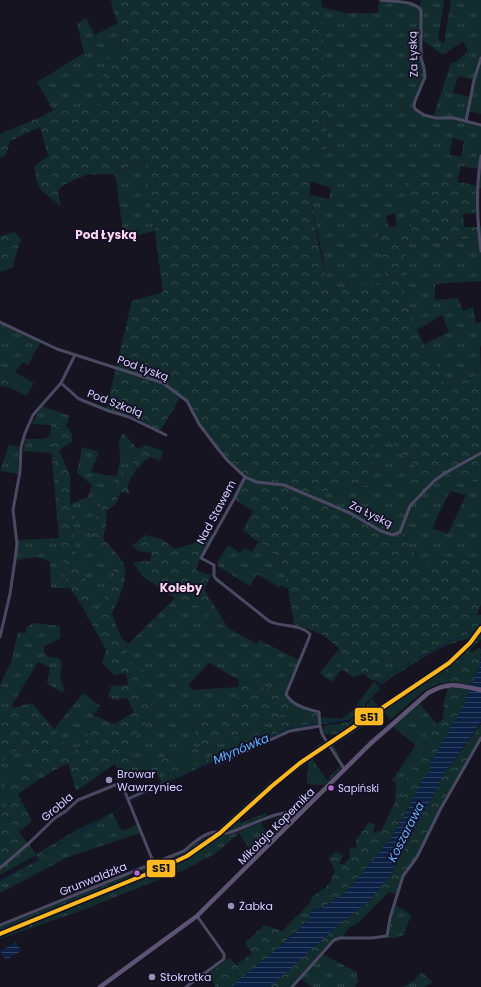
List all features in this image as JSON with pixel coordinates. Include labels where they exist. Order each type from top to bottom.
[{"type":"main road","name":"Mikołaja Kopernika","points":[[100,987],[198,916],[388,728],[428,693],[439,686],[450,684],[481,690]]},
{"type":"street","name":"Za Łyską","points":[[381,0],[412,3],[421,10],[421,58],[425,77],[415,101],[414,106],[416,109],[424,115],[436,118],[454,118],[481,125]]},
{"type":"street","points":[[466,121],[474,80],[481,58]]},
{"type":"street","points":[[481,156],[479,169],[478,226],[481,251]]},
{"type":"street","name":"Pod Łyską","points":[[0,322],[57,349],[163,383],[187,401],[199,424],[228,462],[245,478]]},
{"type":"street","points":[[0,637],[10,594],[17,544],[13,510],[20,472],[21,448],[25,433],[33,415],[61,383],[75,355]]},
{"type":"street","name":"Pod Szkołą","points":[[61,383],[78,399],[129,417],[166,435]]},
{"type":"street","name":"Za Łyską","points":[[245,478],[256,482],[284,485],[350,513],[381,531],[393,535],[400,532],[410,506],[434,481],[445,473],[481,453]]},
{"type":"street","name":"Nad Stawem","points":[[245,478],[201,558],[214,565],[214,576],[216,579],[269,621],[278,625],[290,625],[297,627],[307,631],[310,634],[286,694],[289,699],[302,707],[319,712],[322,734],[345,770]]},
{"type":"street","points":[[216,764],[290,731],[320,726]]},
{"type":"street","points":[[292,987],[334,940],[340,938],[371,938],[387,936],[390,918],[399,894],[403,876],[417,857],[440,810],[481,738]]},
{"type":"street","name":"Grobla","points":[[0,868],[55,818],[81,798],[120,784],[128,799],[154,864]]},
{"type":"street","points":[[128,799],[161,784]]},
{"type":"street","name":"Grunwaldzka","points":[[0,925],[184,851],[210,832],[228,832],[251,823],[286,813],[296,811],[302,813]]},
{"type":"street","points":[[286,813],[292,823]]},
{"type":"street","points":[[186,987],[224,959],[224,954],[198,916]]},
{"type":"green space","points":[[111,0],[321,0],[328,113],[326,149],[312,153],[310,195],[320,251],[329,289],[386,282],[378,234],[411,228],[405,176],[436,177],[477,186],[478,213],[463,214],[464,227],[479,227],[479,238],[406,244],[407,281],[402,281],[417,330],[430,357],[437,365],[446,389],[481,373],[481,482],[454,478],[445,473],[419,496],[405,483],[417,468],[400,453],[380,425],[374,434],[372,478],[368,485],[307,494],[400,532],[422,564],[438,559],[452,557],[465,558],[481,563],[481,604],[477,615],[481,615],[481,639],[470,650],[472,653],[478,648],[481,649],[480,665],[472,685],[451,682],[439,666],[464,646],[469,640],[468,639],[449,644],[395,675],[393,666],[413,655],[396,658],[364,674],[352,677],[342,669],[339,649],[323,635],[294,624],[288,589],[280,559],[243,530],[253,511],[234,499],[245,477],[210,439],[187,403],[180,398],[160,431],[127,413],[124,415],[106,409],[132,301],[163,292],[145,159],[112,175],[86,175],[63,185],[58,191],[61,206],[42,191],[37,182],[34,166],[48,156],[40,127],[10,141],[6,155],[0,158],[0,134],[43,116],[61,106],[91,110],[97,107],[107,54],[120,52],[121,30],[113,11]]},
{"type":"green space","points":[[379,0],[393,1],[419,7],[421,0],[444,0],[438,39],[444,44],[451,0],[481,0],[481,114],[467,111],[466,121],[481,125],[481,188],[479,188],[479,169],[461,166],[457,182],[436,177],[411,229],[378,234],[386,282],[329,289],[310,195],[329,199],[331,188],[310,181],[312,153],[326,149],[328,113],[321,7],[346,13],[378,13]],"holes":[[[421,39],[443,55],[463,41],[468,51],[456,62],[451,63],[433,117],[419,112],[414,106],[425,72],[421,59]],[[458,76],[474,80],[470,97],[453,93]],[[453,138],[464,141],[461,157],[449,155]],[[395,213],[396,226],[389,227],[386,216]]]},
{"type":"green space","points":[[86,18],[95,35],[118,23],[121,30],[120,52],[104,68],[102,89],[97,107],[86,110],[65,107],[53,110],[37,82],[84,53],[77,23]]},
{"type":"green space","points":[[145,159],[155,231],[124,238],[115,174]]},
{"type":"green space","points":[[478,226],[481,226],[481,281],[435,284],[435,300],[458,298],[463,311],[473,307],[476,324],[481,322],[481,373],[446,389],[437,365],[430,357],[424,344],[449,332],[442,315],[417,330],[402,281],[407,280],[406,244],[479,238]]},
{"type":"green space","points":[[15,232],[21,239],[12,268],[0,272],[0,236]]},
{"type":"green space","points":[[0,322],[41,341],[28,365],[23,362],[15,372],[5,377],[0,372]]},
{"type":"green space","points":[[0,372],[5,377],[11,388],[0,386]]},
{"type":"green space","points":[[15,372],[34,383],[26,396],[11,388],[5,377]]},
{"type":"green space","points":[[42,406],[70,416],[66,426],[57,427],[50,436],[51,425],[31,424]]},
{"type":"green space","points":[[380,425],[400,453],[417,468],[481,482],[481,563],[464,558],[451,557],[422,564],[400,532],[306,494],[368,485],[372,478],[374,434]],"holes":[[[450,491],[466,495],[448,534],[432,528]]]},
{"type":"green space","points":[[66,426],[72,434],[72,442],[59,450],[70,475],[70,504],[75,512],[73,537],[79,564],[99,609],[115,575],[91,534],[99,508],[116,477],[120,462],[130,494],[121,492],[115,505],[107,510],[103,539],[120,558],[124,565],[125,572],[125,579],[121,594],[112,614],[121,637],[128,644],[126,657],[148,673],[138,686],[155,711],[122,755],[145,763],[201,746],[191,725],[244,710],[237,699],[239,680],[286,694],[289,699],[318,713],[319,724],[291,730],[176,778],[168,765],[156,771],[124,775],[120,774],[115,764],[76,791],[68,763],[53,771],[33,754],[19,749],[2,761],[0,759],[0,733],[2,722],[13,708],[32,703],[54,729],[71,753],[85,743],[93,715],[115,724],[134,712],[127,698],[115,700],[108,697],[111,686],[128,685],[126,673],[114,675],[102,663],[106,650],[80,603],[66,582],[59,538],[50,436],[57,427]],"holes":[[[291,711],[305,718],[302,723],[289,720],[179,773],[178,769],[182,759]]]},
{"type":"green space","points":[[123,433],[138,449],[146,445],[163,451],[160,461],[150,457],[137,468],[119,441]]},
{"type":"green space","points":[[50,436],[52,453],[23,451],[25,439],[43,439]]},
{"type":"green space","points":[[119,441],[137,468],[127,485],[120,462]]},
{"type":"green space","points":[[9,444],[19,447],[18,474],[0,471]]},
{"type":"green space","points":[[82,447],[99,452],[91,472],[116,477],[91,534],[115,575],[99,610],[79,564],[73,537],[75,512],[70,504],[88,497],[92,485],[77,473]]},
{"type":"green space","points":[[215,533],[199,561],[196,571],[212,575],[204,589],[228,628],[175,598],[142,576],[133,562],[150,561],[152,553],[138,551],[132,546],[145,535],[162,539],[174,549],[192,544]]},
{"type":"green space","points":[[59,538],[66,582],[70,588],[51,588],[50,562],[38,557],[17,560],[17,540]]},
{"type":"green space","points":[[258,542],[280,559],[288,589],[281,585],[280,588],[257,574],[250,586],[219,567],[217,562],[228,545],[240,553],[244,548],[252,552]]},
{"type":"green space","points":[[175,598],[257,644],[259,640],[299,660],[286,694],[239,680],[209,663],[188,685],[193,690],[238,687],[244,710],[191,725],[201,746],[145,763],[122,755],[155,711],[138,686],[148,673],[126,657],[128,644]]},
{"type":"green space","points":[[33,623],[60,626],[60,638],[44,647],[44,653],[49,657],[59,658],[62,664],[60,679],[65,689],[62,693],[47,683],[50,668],[38,662],[12,705],[13,708],[2,722],[0,733],[0,685],[11,662],[18,632],[26,633],[26,628]]},
{"type":"green space","points":[[339,649],[342,669],[332,682],[320,673]]},
{"type":"green space","points":[[415,655],[393,666],[395,675],[383,684],[374,680],[373,681],[364,674],[396,658]]},
{"type":"green space","points":[[439,666],[451,682],[437,684],[425,690],[390,720],[385,713],[334,745],[339,755],[337,756],[330,744],[405,693],[404,692],[370,714],[364,709],[372,699],[379,706]]},
{"type":"green space","points":[[374,682],[380,689],[352,718],[347,721],[324,724],[321,723],[321,717],[342,719],[352,711]]},
{"type":"green space","points":[[448,688],[470,690],[462,708],[431,764],[430,772],[422,780],[409,807],[390,839],[344,894],[320,909],[309,904],[312,897],[330,884],[335,869],[328,858],[336,852],[343,855],[339,864],[344,864],[350,858],[349,849],[351,847],[357,849],[356,840],[369,822],[375,825],[373,833],[381,831],[395,802],[401,802],[404,796],[401,792],[403,782],[413,771],[410,765],[413,761],[418,759],[425,745],[431,746],[432,743],[426,737],[432,728],[443,719],[444,701]]},
{"type":"green space","points":[[83,693],[100,706],[93,716],[85,743],[71,753],[54,729]]},
{"type":"green space","points":[[419,703],[437,724],[432,728],[431,746],[425,745],[414,771],[403,782],[404,796],[401,802],[395,802],[396,783],[392,780],[416,745],[393,727]]},
{"type":"green space","points":[[364,709],[370,714],[336,735],[324,734],[322,731],[324,726],[349,722]]},
{"type":"green space","points":[[291,711],[305,718],[302,723],[289,720],[179,773],[178,769],[182,759]]},
{"type":"green space","points":[[481,724],[481,736],[439,809],[416,856],[402,876],[397,894],[389,892],[358,923],[341,931],[337,926],[368,902],[390,876],[444,774]]},
{"type":"green space","points":[[324,741],[327,745],[286,774],[220,833],[215,832],[267,785]]},
{"type":"green space","points":[[328,745],[329,748],[312,759],[327,780],[340,766],[341,768],[324,785],[307,784],[308,762],[264,796],[239,820],[241,823],[266,813],[266,816],[230,831],[224,831],[275,784]]},
{"type":"green space","points":[[19,749],[33,754],[53,771],[37,781],[23,770],[16,772],[5,783],[9,802],[0,819],[0,759],[2,761]]},
{"type":"green space","points":[[168,765],[176,778],[162,783],[156,771]]},
{"type":"green space","points":[[23,770],[37,781],[18,794],[32,821],[19,832],[28,844],[0,868],[0,819],[9,802],[5,783],[16,772]]},
{"type":"green space","points":[[306,790],[315,791],[317,793],[305,806]]},
{"type":"green space","points":[[112,813],[122,831],[138,824],[145,840],[139,833],[66,858],[0,893],[0,880],[39,860],[36,855],[0,875],[0,870],[29,844],[36,854],[75,831]]},
{"type":"green space","points":[[277,817],[283,817],[286,819],[287,824],[282,828],[275,819]]},
{"type":"green space","points":[[261,822],[266,835],[279,829],[280,831],[254,855],[238,832]]},
{"type":"green space","points":[[238,832],[237,835],[216,853],[186,869],[80,911],[0,939],[0,936],[175,864],[196,853],[219,835],[230,835]]},
{"type":"green space","points":[[211,835],[206,842],[185,856],[183,853],[201,840]]},
{"type":"green space","points":[[183,853],[185,856],[169,864],[0,933],[0,927],[127,876],[142,873],[142,870]]},
{"type":"green space","points":[[309,904],[317,907],[310,913],[309,920],[304,924],[305,919],[297,916]]},
{"type":"green space","points":[[395,905],[411,915],[404,935],[388,938],[387,936]]},
{"type":"green space","points":[[296,916],[305,919],[304,924],[268,957],[231,987],[214,987],[215,984],[206,975],[230,958],[236,965],[252,953],[245,943],[264,925],[283,931]]},
{"type":"green space","points":[[337,926],[341,931],[349,927],[343,937],[328,945],[327,944],[333,938],[327,935]]},
{"type":"green space","points":[[327,935],[333,938],[290,987],[270,987]]},
{"type":"green space","points":[[322,954],[357,972],[358,981],[355,987],[312,987],[300,978]]},
{"type":"green space","points":[[421,972],[433,982],[424,987],[403,987],[416,979]]},
{"type":"water","name":"Koszarawa","points":[[481,651],[481,722],[444,774],[390,876],[368,902],[337,926],[270,987],[231,987],[293,935],[308,920],[310,913],[317,907],[320,909],[344,894],[390,839],[409,807],[422,780],[430,772],[430,764],[462,708],[480,665]]},
{"type":"water","points":[[16,942],[21,951],[6,960],[0,951]]},
{"type":"waterway","name":"Młynówka","points":[[131,801],[212,761],[286,729],[349,720],[383,680],[391,673],[458,638],[474,632],[481,633]]},
{"type":"waterway","name":"Młynówka","points":[[0,881],[128,803]]},
{"type":"transit line","name":"S51","points":[[0,934],[164,867],[187,856],[220,833],[300,763],[449,663],[470,643],[481,628]]},
{"type":"place","name":"Browar Wawrzyniec","points":[[109,780]]},
{"type":"place","name":"Sapiński","points":[[331,788]]},
{"type":"place","name":"Żabka","points":[[231,906]]},
{"type":"place","name":"Stokrotka","points":[[152,977]]},
{"type":"district","name":"Pod Łyską","points":[[106,235]]},
{"type":"district","name":"Koleby","points":[[181,588]]}]
